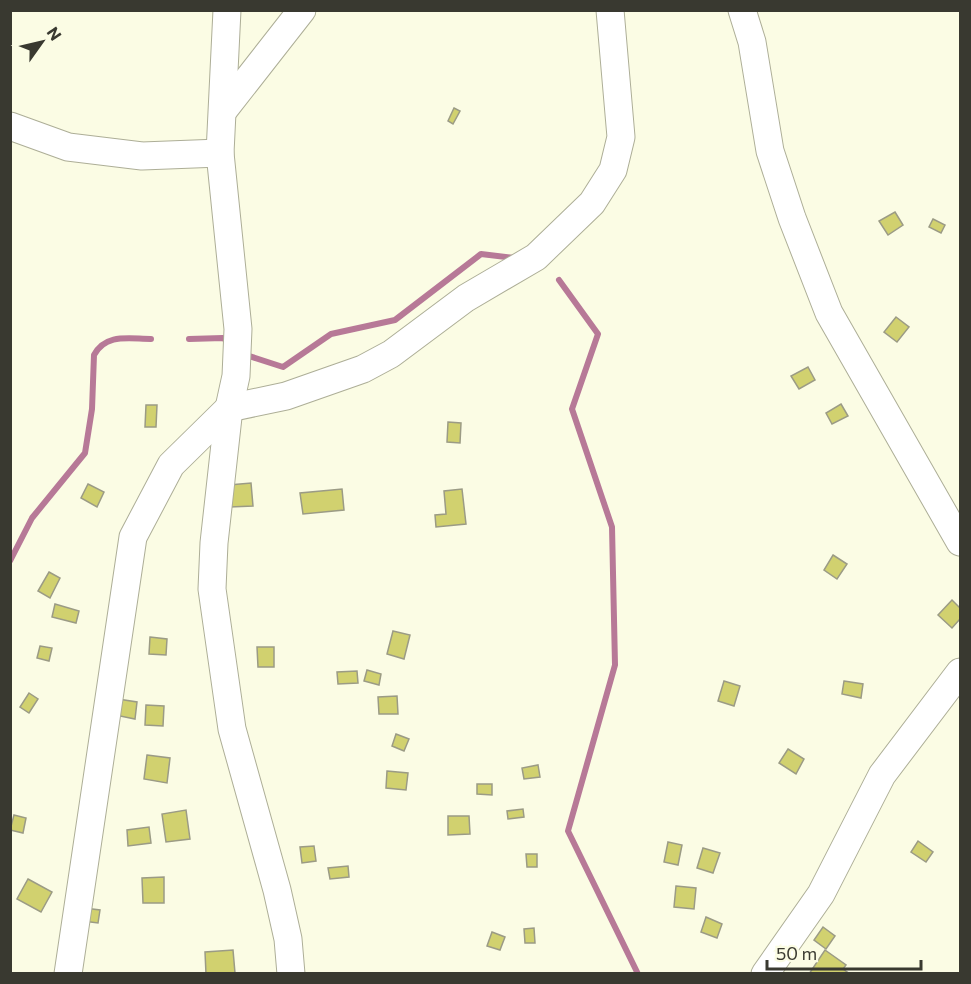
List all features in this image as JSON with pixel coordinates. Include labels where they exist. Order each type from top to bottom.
[{"type":"street","points":[[227,10],[220,153],[238,329],[236,376],[229,408],[214,543],[212,589],[216,633],[232,729],[277,890],[288,939],[291,974]]},
{"type":"street","points":[[223,111],[302,10]]},
{"type":"street","points":[[69,974],[133,537],[171,465],[229,408],[286,396],[363,369],[391,354],[466,297],[536,257],[592,203],[613,170],[621,137],[609,10]]},
{"type":"street","points":[[742,10],[752,42],[770,151],[792,218],[829,313],[960,542]]},
{"type":"street","points":[[10,126],[78,148],[142,156],[220,153]]},
{"type":"street","points":[[765,974],[821,894],[882,775],[960,672]]},
{"type":"building","points":[[454,108],[460,111],[453,124],[448,121]]},
{"type":"building","points":[[895,212],[903,225],[888,235],[879,221]]},
{"type":"building","points":[[933,219],[945,225],[941,233],[929,227]]},
{"type":"building","points":[[896,317],[909,327],[897,342],[884,332]]},
{"type":"building","points":[[808,367],[815,380],[799,389],[791,376]]},
{"type":"building","points":[[841,404],[848,416],[832,424],[826,413]]},
{"type":"building","points":[[146,405],[157,405],[156,427],[145,427]]},
{"type":"building","points":[[448,422],[461,423],[460,443],[447,442]]},
{"type":"building","points":[[251,483],[253,506],[230,507],[229,485]]},
{"type":"building","points":[[88,484],[104,492],[97,507],[81,498]]},
{"type":"building","points":[[342,489],[344,510],[303,514],[300,493]]},
{"type":"building","points":[[462,489],[466,524],[436,527],[435,515],[446,514],[444,491]]},
{"type":"building","points":[[833,555],[847,564],[837,579],[824,570]]},
{"type":"building","points":[[49,572],[60,578],[50,598],[38,591]]},
{"type":"building","points":[[952,600],[960,608],[960,619],[952,628],[938,615]]},
{"type":"building","points":[[55,604],[79,611],[76,623],[52,617]]},
{"type":"building","points":[[393,631],[410,635],[404,659],[387,654]]},
{"type":"building","points":[[150,637],[167,639],[166,655],[149,654]]},
{"type":"building","points":[[40,646],[52,648],[49,661],[37,658]]},
{"type":"building","points":[[257,647],[274,647],[274,667],[258,667]]},
{"type":"building","points":[[367,670],[381,674],[379,685],[364,681]]},
{"type":"building","points":[[357,671],[358,683],[338,684],[337,672]]},
{"type":"building","points":[[724,681],[740,686],[734,706],[718,701]]},
{"type":"building","points":[[844,681],[863,684],[861,698],[842,694]]},
{"type":"building","points":[[29,693],[38,699],[29,713],[20,707]]},
{"type":"building","points":[[397,696],[398,714],[379,714],[378,697]]},
{"type":"building","points":[[118,699],[137,702],[135,719],[115,715]]},
{"type":"building","points":[[146,705],[164,706],[163,726],[145,725]]},
{"type":"building","points":[[396,734],[409,739],[404,751],[392,746]]},
{"type":"building","points":[[788,749],[804,759],[796,774],[779,763]]},
{"type":"building","points":[[147,755],[170,758],[167,783],[144,779]]},
{"type":"building","points":[[538,765],[540,777],[524,779],[522,768]]},
{"type":"building","points":[[387,771],[408,773],[406,790],[386,788]]},
{"type":"building","points":[[477,784],[492,784],[492,795],[477,794]]},
{"type":"building","points":[[523,809],[524,817],[508,819],[507,811]]},
{"type":"building","points":[[186,810],[190,839],[166,842],[162,814]]},
{"type":"building","points":[[14,815],[26,818],[23,833],[10,830]]},
{"type":"building","points":[[448,816],[469,816],[470,834],[448,835]]},
{"type":"building","points":[[149,827],[151,843],[128,846],[127,830]]},
{"type":"building","points":[[918,841],[933,852],[926,862],[911,852]]},
{"type":"building","points":[[668,842],[682,845],[678,865],[664,862]]},
{"type":"building","points":[[314,846],[316,861],[302,863],[300,847]]},
{"type":"building","points":[[703,848],[720,853],[713,873],[697,868]]},
{"type":"building","points":[[526,854],[537,854],[537,867],[527,867]]},
{"type":"building","points":[[348,866],[349,877],[330,879],[328,868]]},
{"type":"building","points":[[164,877],[164,903],[143,903],[142,878]]},
{"type":"building","points":[[28,879],[52,892],[41,912],[17,899]]},
{"type":"building","points":[[676,886],[696,888],[694,909],[674,907]]},
{"type":"building","points":[[84,908],[100,910],[98,923],[83,921]]},
{"type":"building","points":[[706,917],[722,924],[717,938],[701,932]]},
{"type":"building","points":[[823,927],[835,936],[826,949],[814,940]]},
{"type":"building","points":[[534,928],[535,943],[525,943],[524,929]]},
{"type":"building","points":[[492,932],[505,937],[500,950],[487,946]]},
{"type":"building","points":[[233,950],[235,973],[206,974],[205,952]]},
{"type":"building","points":[[825,950],[846,965],[843,969],[850,974],[809,974]]},
{"type":"waterway","points":[[246,355],[283,367],[331,334],[395,320],[481,254],[515,258]]},
{"type":"waterway","points":[[559,280],[598,334],[572,409],[612,527],[615,665],[568,831],[638,974]]},
{"type":"waterway","points":[[189,339],[223,338],[230,343]]},
{"type":"waterway","points":[[10,561],[32,518],[85,453],[92,409],[94,355],[99,348],[112,340],[151,339]]}]
